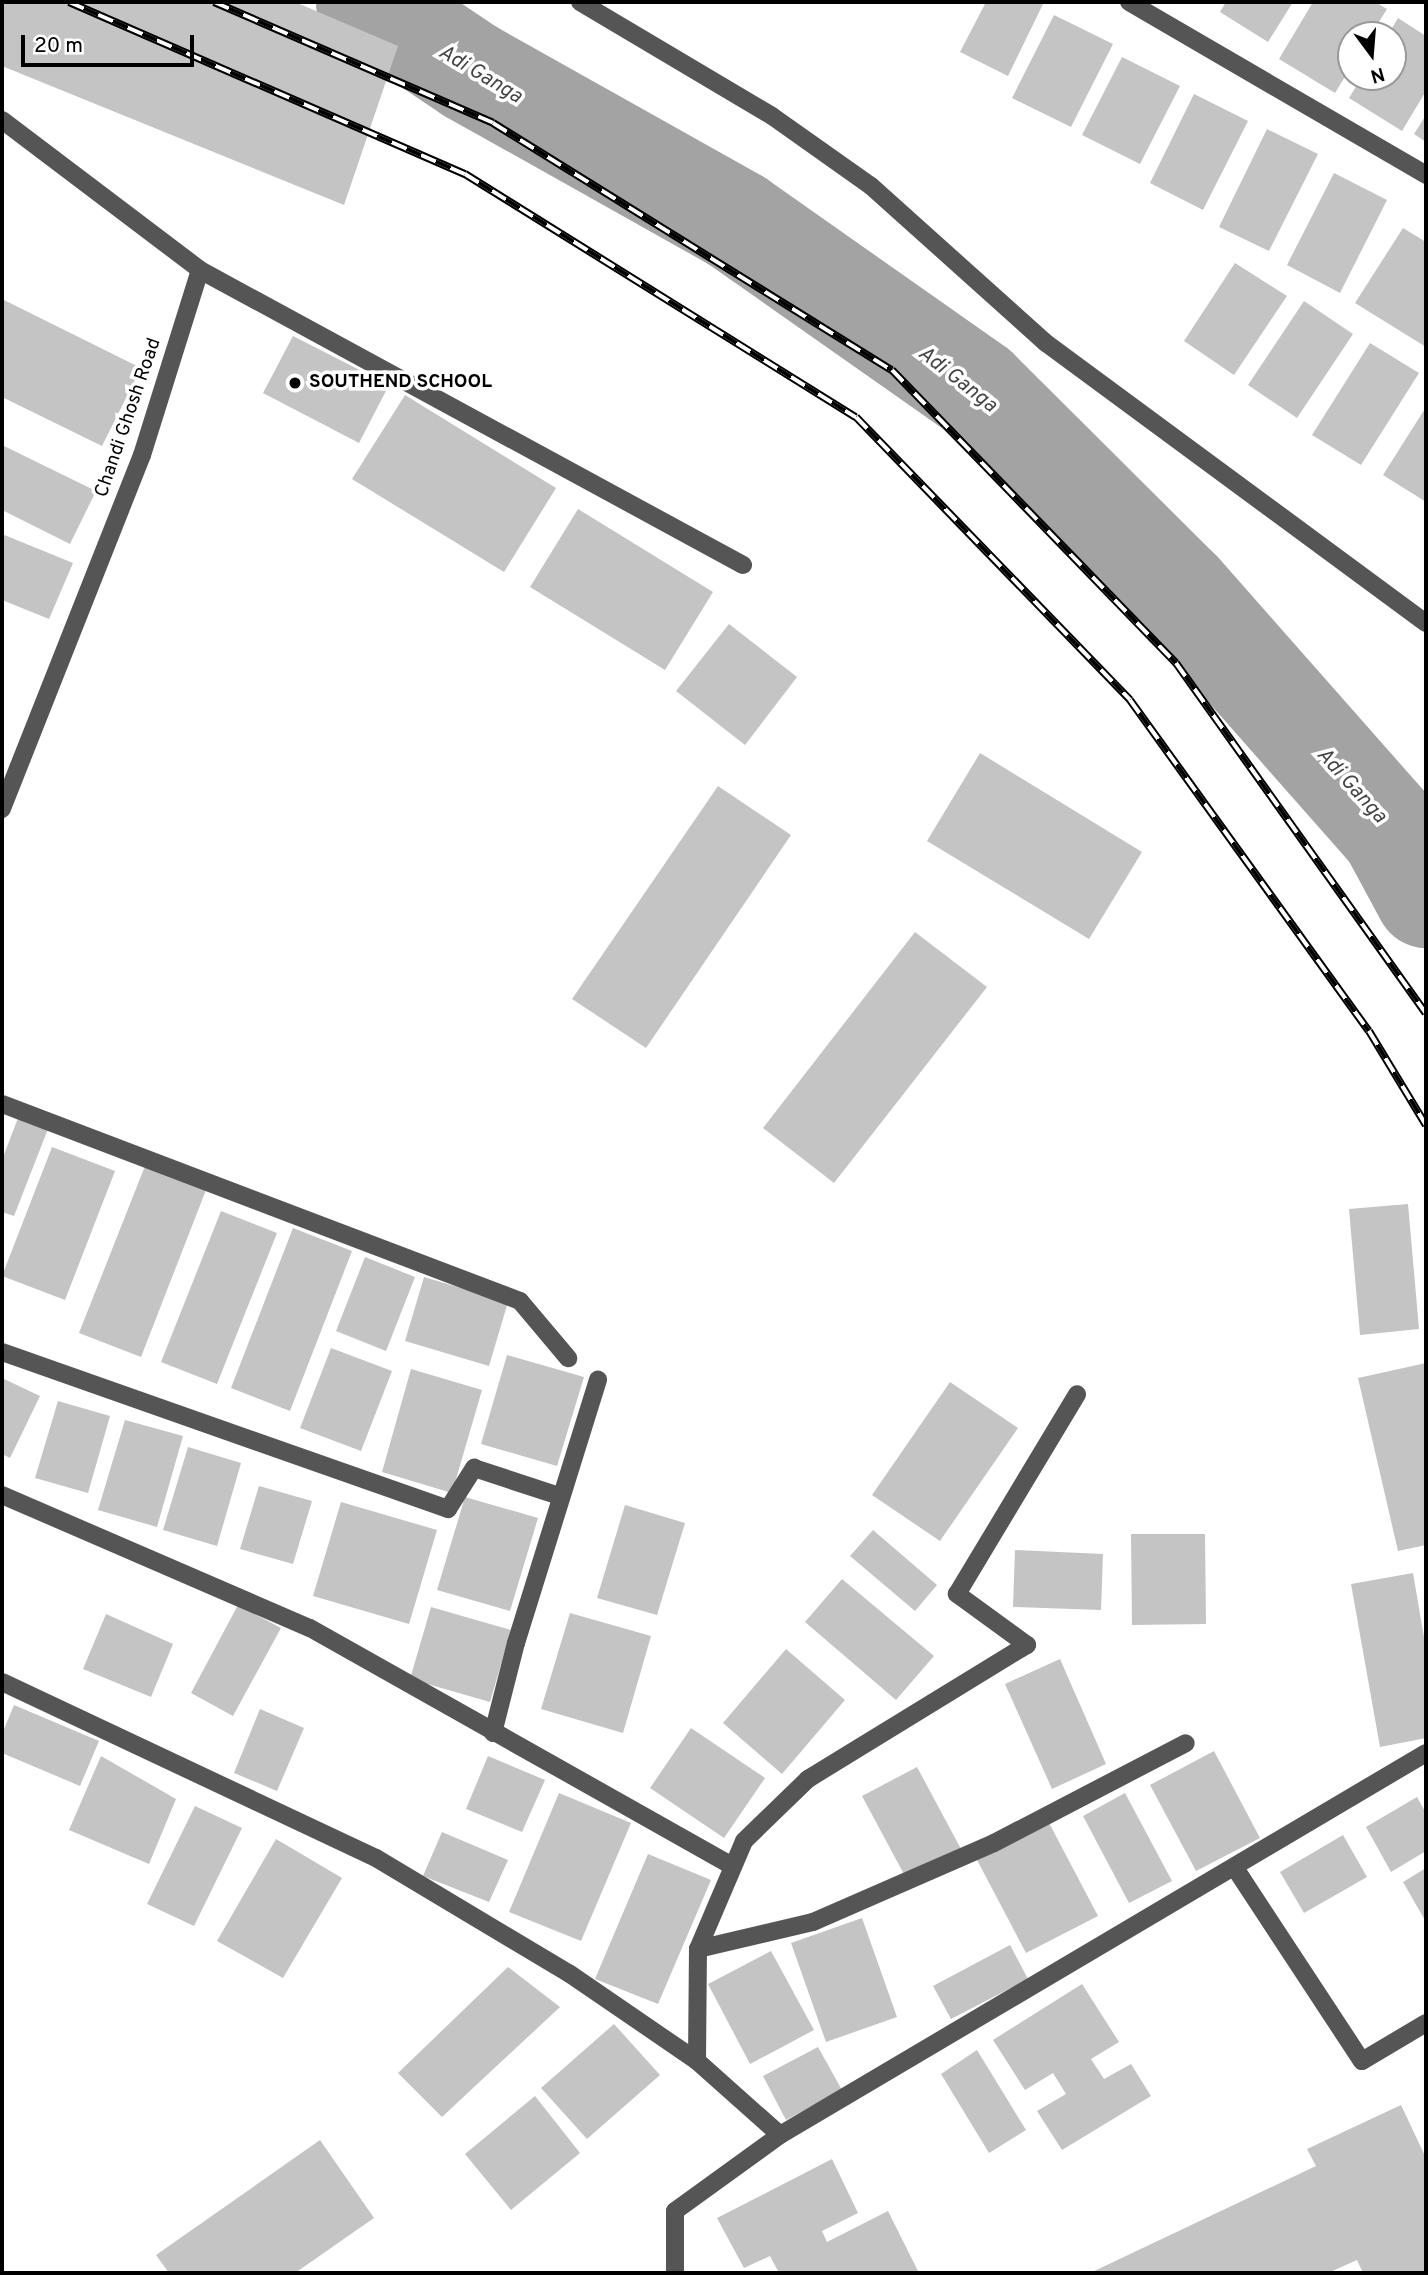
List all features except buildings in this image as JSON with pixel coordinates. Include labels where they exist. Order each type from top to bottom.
[{"type":"street","points":[[580,2],[599,8],[772,116],[871,186],[1046,343],[1426,623]]},
{"type":"street","points":[[1129,2],[1426,175]]},
{"type":"street","points":[[2,120],[200,270],[743,565]]},
{"type":"street","name":"Chandi Ghosh Road","points":[[2,808],[7,782],[142,455],[200,270]]},
{"type":"street","points":[[2,1104],[520,1301],[568,1358]]},
{"type":"street","points":[[2,1352],[448,1509],[474,1468],[559,1496]]},
{"type":"street","points":[[493,1733],[559,1496],[598,1380]]},
{"type":"street","points":[[697,2061],[698,1949],[744,1841],[808,1779],[1027,1645],[957,1594],[1077,1394]]},
{"type":"street","points":[[2,1495],[310,1628],[733,1866]]},
{"type":"street","points":[[2,1682],[376,1858],[570,1974],[697,2061],[780,2135]]},
{"type":"street","points":[[698,1949],[813,1922],[994,1843],[1186,1743]]},
{"type":"street","points":[[675,2273],[675,2211],[780,2135],[1426,1753]]},
{"type":"street","points":[[1235,1868],[1362,2061],[1426,2023]]},
{"type":"waterway","name":"Adi Ganga","points":[[367,2],[470,71],[737,221],[976,389],[1180,592],[1391,831],[1426,896]]},
{"type":"railway","points":[[69,2],[465,174],[856,417],[1130,700],[1369,1031],[1426,1125]]},
{"type":"railway","points":[[214,2],[493,123],[892,370],[1176,663],[1426,1013]]},
{"type":"place","name":"SOUTHEND SCHOOL","points":[[295,383]]}]
